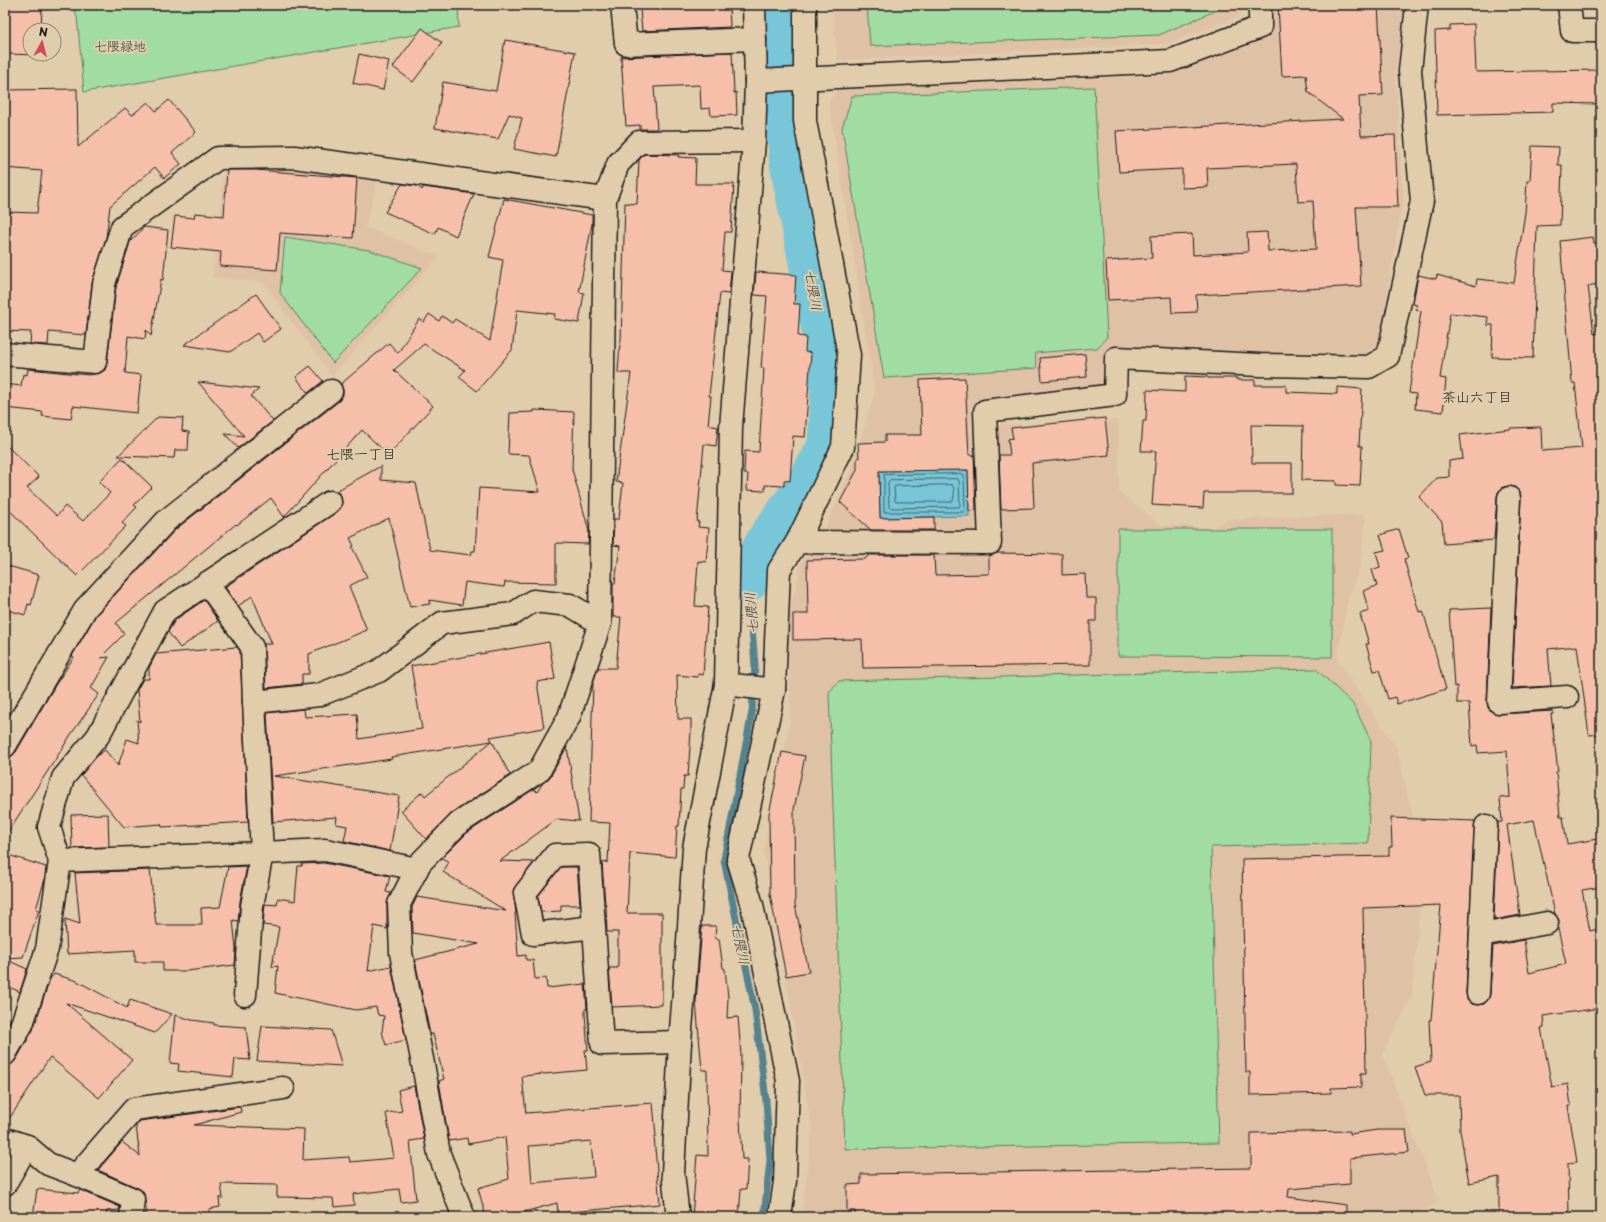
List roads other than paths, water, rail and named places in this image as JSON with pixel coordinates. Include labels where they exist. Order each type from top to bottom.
[{"type":"street","points":[[622,5],[626,44],[755,39]]},
{"type":"street","points":[[678,1217],[673,1173],[680,1042],[694,848],[733,685],[732,427],[754,140],[756,81],[754,5]]},
{"type":"street","points":[[780,1217],[785,1181],[788,1081],[752,905],[738,859],[768,690],[779,570],[797,542],[843,447],[849,355],[805,121],[805,5]]},
{"type":"street","points":[[756,81],[1170,61],[1260,27],[1260,5]]},
{"type":"street","points":[[797,542],[990,543],[985,411],[1115,395],[1116,358],[1260,365],[1369,367],[1388,356],[1422,201],[1410,71],[1417,5]]},
{"type":"street","points":[[1569,5],[1572,31],[1601,31]]},
{"type":"street","points":[[464,1217],[439,1154],[401,953],[399,904],[420,863],[459,823],[539,771],[569,717],[600,623],[605,199],[618,164],[638,142],[754,140]]},
{"type":"street","points":[[5,354],[95,362],[104,284],[122,228],[218,158],[294,157],[605,199]]},
{"type":"street","points":[[5,746],[86,608],[167,520],[331,391]]},
{"type":"street","points":[[1509,498],[1499,702],[1567,697]]},
{"type":"street","points":[[5,1054],[22,1024],[47,949],[60,861],[49,827],[63,778],[98,736],[165,611],[330,502]]},
{"type":"street","points":[[207,583],[252,647],[262,853],[252,906],[245,995]]},
{"type":"street","points":[[254,702],[319,695],[379,671],[442,623],[513,614],[533,601],[570,605],[600,623]]},
{"type":"street","points":[[733,685],[768,690]]},
{"type":"street","points":[[1478,993],[1486,826]]},
{"type":"street","points":[[60,861],[325,850],[417,869]]},
{"type":"street","points":[[1481,935],[1547,923]]},
{"type":"street","points":[[594,927],[602,1044],[680,1042]]},
{"type":"street","points":[[77,1175],[134,1109],[283,1088]]},
{"type":"street","points":[[5,1139],[27,1146],[48,1164],[133,1199],[131,1217]]},
{"type":"street","points":[[5,1184],[27,1146]]},
{"type":"water","points":[[968,470],[969,516],[880,518],[879,471]]},
{"type":"waterway","name":"七隈川","points":[[748,580],[768,540],[803,492],[829,446],[832,389],[823,330],[791,163],[784,90],[787,5]]},
{"type":"waterway","name":"七隈川","points":[[748,580],[755,665],[752,712],[724,860],[755,1010],[766,1101],[770,1160],[764,1217]]},
{"type":"district","name":"茶山六丁目","points":[[1477,396]]},
{"type":"district","name":"七隈一丁目","points":[[361,453]]},
{"type":"park label","name":"七隈緑地","points":[[120,45]]}]
